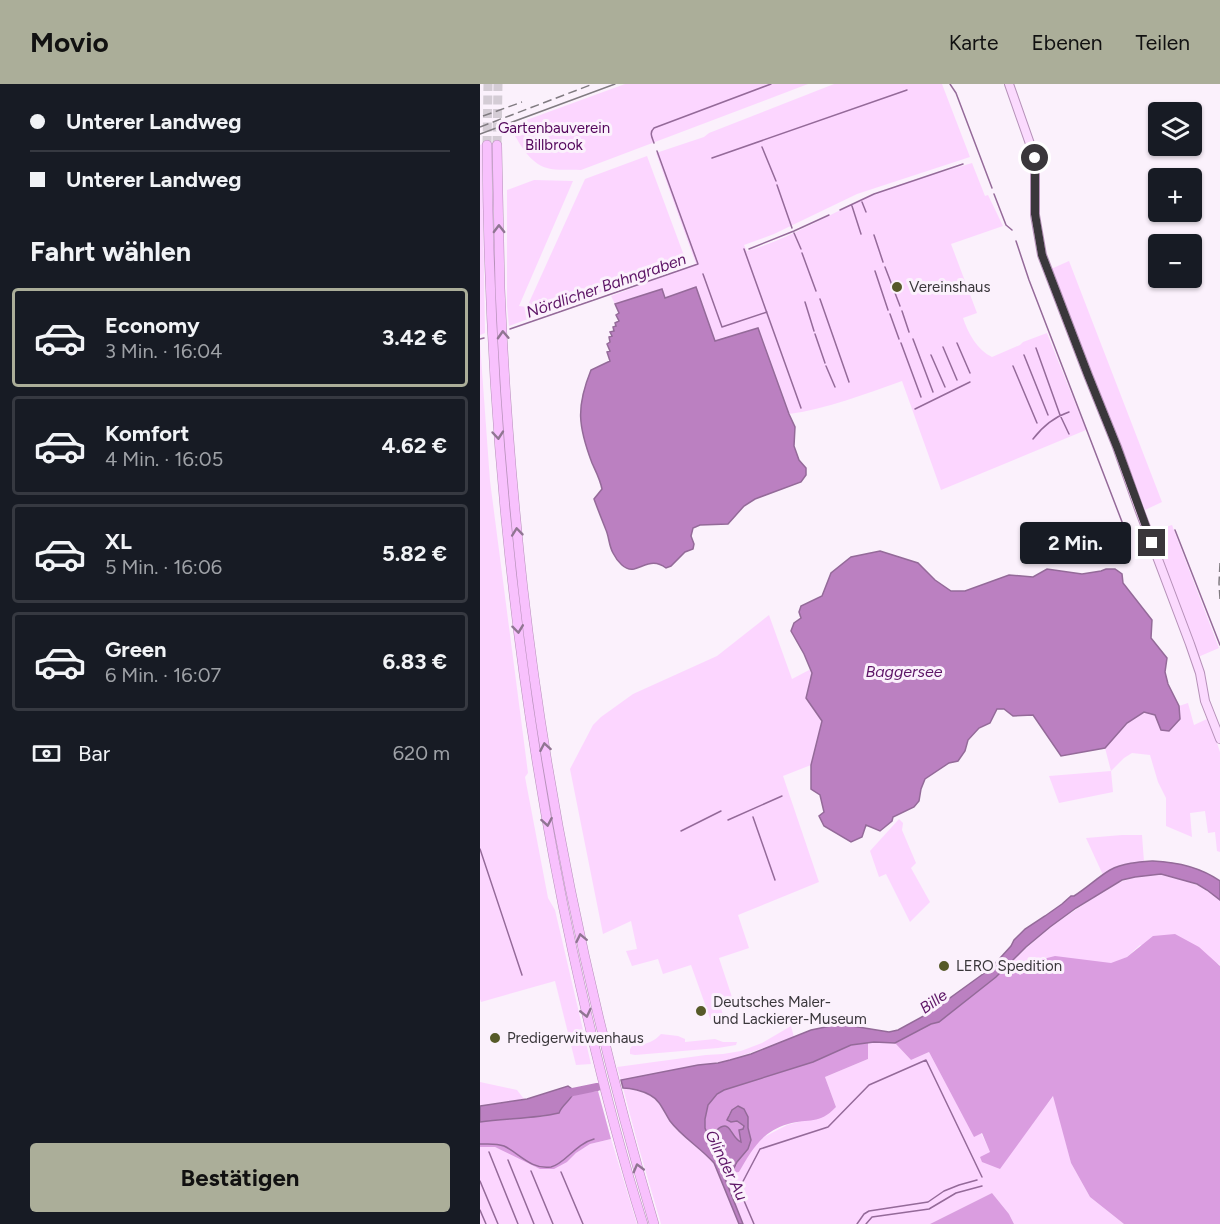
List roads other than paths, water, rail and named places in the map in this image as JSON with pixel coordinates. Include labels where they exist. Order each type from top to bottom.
[{"type":"highway","points":[[644,1224],[599,1069],[552,848],[528,706],[512,584],[497,422],[489,276],[492,145],[507,416],[523,591],[539,711],[570,888],[591,987],[654,1224]]},
{"type":"main road","points":[[1009,84],[1035,158],[1035,214],[1042,255],[1117,447],[1190,644],[1200,673],[1205,702],[1220,739]]},
{"type":"water","points":[[696,287],[715,341],[758,328],[795,427],[794,446],[799,460],[806,468],[806,475],[801,482],[755,499],[744,506],[728,524],[700,525],[693,528],[691,536],[693,549],[685,552],[671,566],[666,568],[654,563],[631,569],[624,567],[615,556],[594,499],[602,489],[584,438],[581,416],[583,395],[591,370],[610,361],[607,344],[610,342],[609,337],[612,336],[610,332],[614,331],[615,323],[619,321],[616,315],[619,313],[615,304],[662,289],[665,298]]},
{"type":"water","name":"Baggersee","points":[[880,551],[918,563],[935,580],[951,591],[965,591],[1009,575],[1033,577],[1047,569],[1082,574],[1115,569],[1122,574],[1123,583],[1152,620],[1151,638],[1167,658],[1165,672],[1179,706],[1180,719],[1169,731],[1161,730],[1155,715],[1144,712],[1127,723],[1105,748],[1061,756],[1033,715],[1013,716],[1004,709],[997,709],[990,723],[979,728],[968,740],[965,751],[958,761],[949,763],[925,779],[919,801],[914,807],[893,817],[892,821],[880,831],[866,825],[862,837],[851,842],[824,826],[819,816],[824,812],[820,795],[811,789],[811,765],[822,721],[806,698],[812,673],[791,631],[794,623],[801,618],[799,612],[801,606],[822,596],[831,573],[851,557]]},
{"type":"water","points":[[1153,861],[1188,866],[1212,876],[1220,881],[1220,900],[1197,884],[1161,874],[1122,880],[1050,927],[996,977],[939,1022],[895,1043],[874,1042],[851,1045],[813,1062],[717,1094],[708,1105],[705,1128],[743,1224],[739,1224],[714,1163],[675,1127],[653,1097],[640,1091],[623,1088],[621,1080],[730,1060],[811,1030],[840,1024],[889,1032],[898,1030],[929,1013],[991,968],[1025,929],[1071,896],[1115,868],[1126,864]]},
{"type":"water","points":[[568,1086],[572,1089],[573,1094],[559,1113],[480,1122],[480,1106],[527,1099]]},
{"type":"water","points":[[738,1106],[744,1109],[748,1117],[751,1140],[748,1149],[734,1168],[722,1160],[712,1135],[725,1126],[741,1142],[739,1130],[744,1126],[737,1121],[727,1120],[732,1110]]},
{"type":"waterway","name":"Nördlicher Bahngraben","points":[[654,143],[651,133],[654,128],[771,84]]},
{"type":"waterway","points":[[950,84],[956,93],[992,188]]},
{"type":"waterway","points":[[712,158],[907,90]]},
{"type":"waterway","points":[[762,147],[776,181]]},
{"type":"waterway","name":"Nördlicher Bahngraben","points":[[510,329],[698,264],[657,151]]},
{"type":"waterway","points":[[840,210],[874,194],[963,164]]},
{"type":"waterway","points":[[777,185],[792,228]]},
{"type":"waterway","points":[[994,194],[1006,225],[1012,230]]},
{"type":"waterway","points":[[862,202],[866,212]]},
{"type":"waterway","points":[[852,206],[861,234]]},
{"type":"waterway","points":[[749,249],[829,215]]},
{"type":"waterway","points":[[794,233],[801,249]]},
{"type":"waterway","points":[[874,235],[883,262]]},
{"type":"waterway","points":[[1016,241],[1124,527]]},
{"type":"waterway","points":[[744,249],[801,408]]},
{"type":"waterway","points":[[802,253],[816,291]]},
{"type":"waterway","points":[[885,267],[900,306]]},
{"type":"waterway","points":[[875,271],[888,310]]},
{"type":"waterway","points":[[703,274],[722,327],[767,312]]},
{"type":"waterway","points":[[820,299],[849,382]]},
{"type":"waterway","points":[[805,302],[814,331]]},
{"type":"waterway","points":[[902,311],[909,332]]},
{"type":"waterway","points":[[890,314],[899,339]]},
{"type":"waterway","points":[[815,334],[825,363]]},
{"type":"waterway","points":[[480,339],[484,338]]},
{"type":"waterway","points":[[913,339],[933,392]]},
{"type":"waterway","points":[[901,343],[921,397]]},
{"type":"waterway","points":[[957,343],[970,373]]},
{"type":"waterway","points":[[943,347],[957,380]]},
{"type":"waterway","points":[[1036,348],[1069,434]]},
{"type":"waterway","points":[[931,355],[945,387]]},
{"type":"waterway","points":[[1024,355],[1048,415]]},
{"type":"waterway","points":[[826,366],[835,387]]},
{"type":"waterway","points":[[1013,366],[1037,423]]},
{"type":"waterway","points":[[915,409],[970,382]]},
{"type":"waterway","points":[[1033,439],[1049,422],[1069,412]]},
{"type":"waterway","points":[[1175,530],[1220,645]]},
{"type":"waterway","points":[[728,820],[782,796]]},
{"type":"waterway","points":[[681,831],[721,811]]},
{"type":"waterway","points":[[753,817],[775,880]]},
{"type":"waterway","points":[[480,849],[522,975]]},
{"type":"waterway","name":"Glinder Au","points":[[754,1224],[739,1189],[760,1149],[828,1127],[869,1085],[926,1060],[982,1177]]},
{"type":"waterway","name":"Bille","points":[[563,1094],[597,1087]]},
{"type":"waterway","points":[[480,1144],[504,1146],[531,1164],[551,1167],[561,1162],[581,1145],[594,1139]]},
{"type":"waterway","points":[[489,1152],[518,1224]]},
{"type":"waterway","points":[[508,1160],[534,1224]]},
{"type":"waterway","points":[[531,1171],[553,1224]]},
{"type":"waterway","points":[[561,1172],[583,1224]]},
{"type":"waterway","points":[[857,1224],[869,1211],[928,1202],[944,1191],[977,1180]]},
{"type":"waterway","points":[[480,1181],[498,1224]]},
{"type":"waterway","points":[[866,1224],[872,1217],[929,1209],[956,1193],[982,1186]]},
{"type":"waterway","points":[[480,1210],[486,1224]]},
{"type":"tunnel","points":[[487,145],[488,84]]},
{"type":"tunnel","points":[[497,145],[498,84]]},
{"type":"tram line","points":[[480,134],[615,84]]},
{"type":"railway","points":[[480,127],[593,84]]},
{"type":"railway","points":[[483,116],[522,102]]},
{"type":"railway","points":[[1220,563],[1220,599]]},
{"type":"place","name":"Vereinshaus","points":[[897,287]]},
{"type":"place","name":"LERO Spedition","points":[[944,966]]},
{"type":"place","name":"Deutsches Maler- und Lackierer-Museum","points":[[701,1011]]},
{"type":"place","name":"Predigerwitwenhaus","points":[[495,1038]]},
{"type":"park label","name":"Gartenbauverein Billbrook","points":[[554,136]]}]
